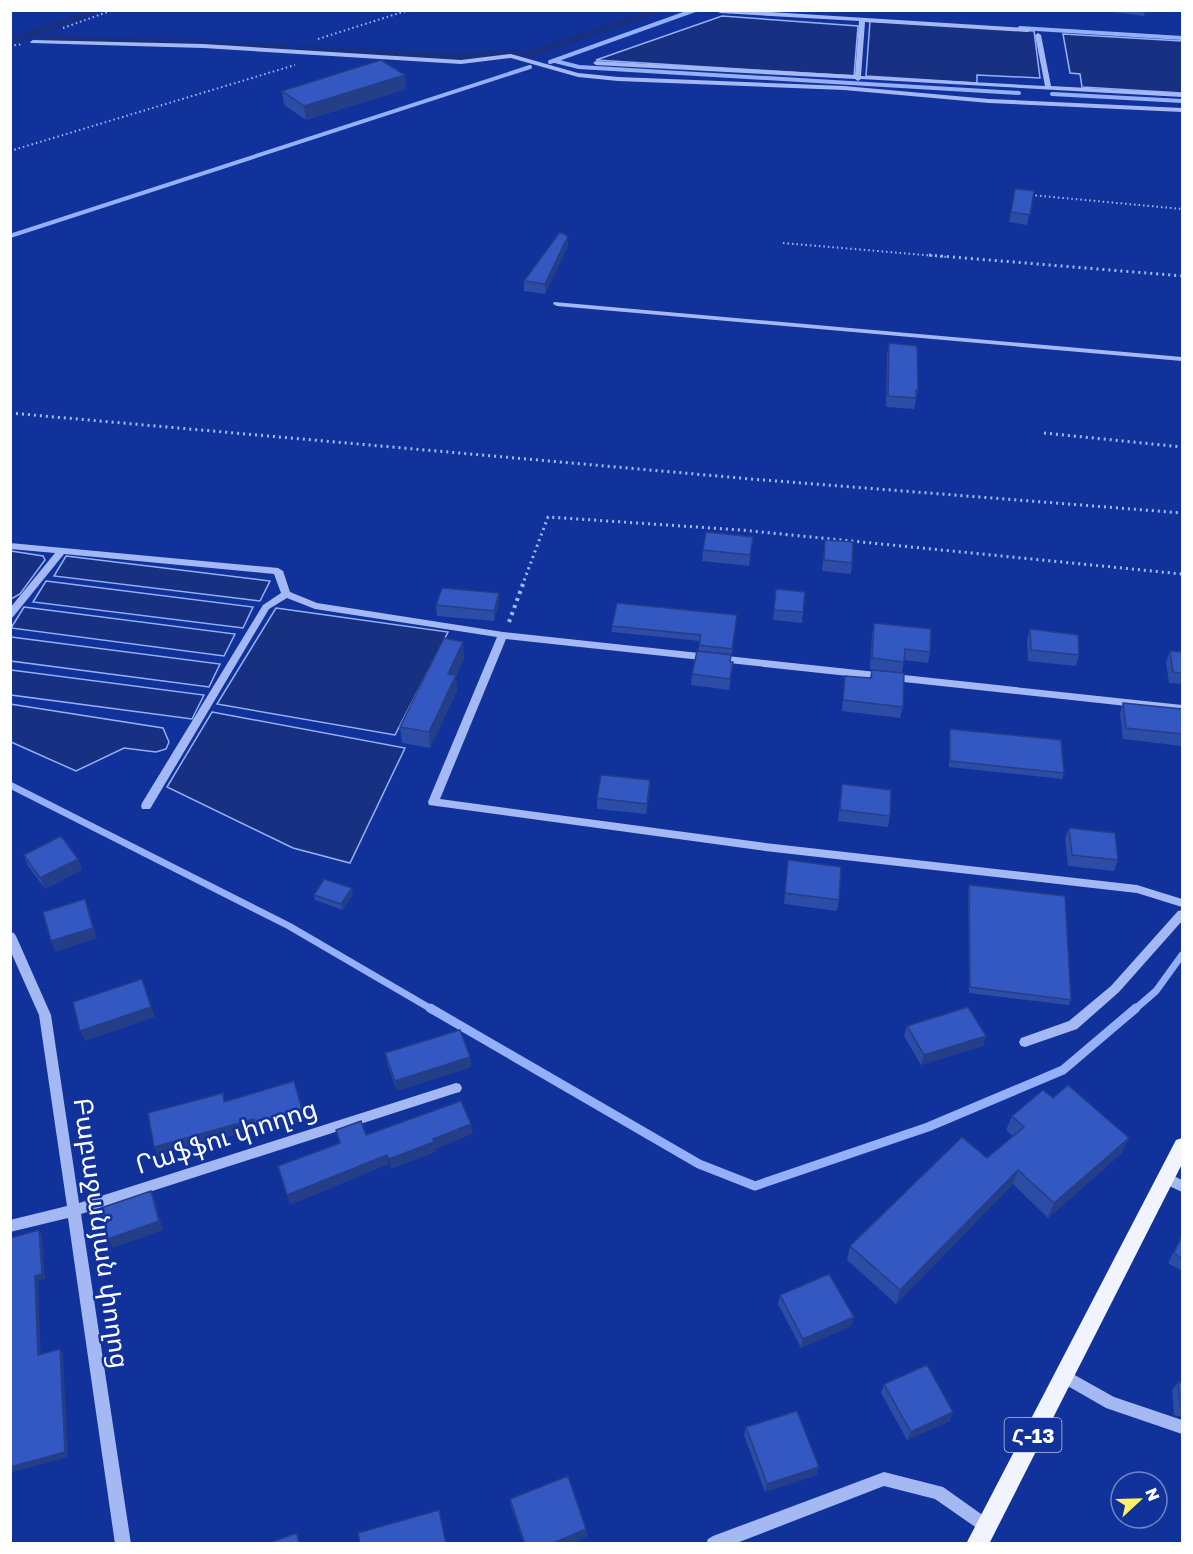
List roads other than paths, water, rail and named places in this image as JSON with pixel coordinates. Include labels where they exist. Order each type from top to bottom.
[{"type":"main road","name":"Հ-13","points":[[982,1535],[1089,1327],[1174,1182],[1182,1146]]},
{"type":"street","points":[[720,11],[1028,30]]},
{"type":"street","points":[[858,78],[862,21]]},
{"type":"street","points":[[1038,35],[1048,87]]},
{"type":"street","points":[[33,42],[203,46],[461,62],[511,56],[579,75],[618,79],[844,88],[989,101],[1182,110]]},
{"type":"street","points":[[596,63],[1182,95]]},
{"type":"street","points":[[1039,87],[1044,103]]},
{"type":"street","points":[[557,304],[1182,359]]},
{"type":"street","points":[[10,546],[60,553],[278,571],[286,594],[315,606],[503,636],[1182,708]]},
{"type":"street","points":[[10,615],[60,553]]},
{"type":"street","points":[[146,806],[266,607],[286,594]]},
{"type":"street","points":[[503,636],[433,802],[765,846],[1137,889],[1182,903]]},
{"type":"street","points":[[1025,1042],[1073,1025],[1115,989],[1182,914]]},
{"type":"street","name":"Բաբաջանյան փողոց","points":[[10,936],[45,1015],[123,1544]]},
{"type":"street","name":"Րաֆֆու փողոց","points":[[10,1226],[75,1210],[456,1089]]},
{"type":"street","points":[[1064,1376],[1111,1403],[1182,1427]]},
{"type":"street","points":[[713,1544],[884,1479],[938,1491],[982,1535]]},
{"type":"waterway","points":[[10,42],[101,10]]},
{"type":"waterway","points":[[527,55],[663,10]]},
{"type":"waterway","points":[[550,62],[695,10]]},
{"type":"waterway","points":[[1020,28],[1182,38]]},
{"type":"waterway","points":[[46,38],[284,48]]},
{"type":"waterway","points":[[300,49],[470,57],[519,53]]},
{"type":"waterway","points":[[555,61],[579,67],[1019,93]]},
{"type":"waterway","points":[[10,236],[530,67]]},
{"type":"waterway","points":[[1052,94],[1182,101]]},
{"type":"waterway","points":[[10,785],[289,926],[433,1010]]},
{"type":"waterway","points":[[1134,1010],[1156,991],[1182,955]]},
{"type":"waterway","points":[[430,1008],[699,1164],[755,1186],[928,1127],[1063,1070],[1136,1008]]}]
